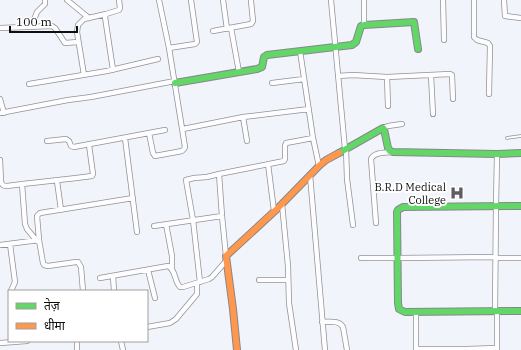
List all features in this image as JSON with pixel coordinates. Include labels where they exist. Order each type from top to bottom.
[{"type":"street","points":[[31,27],[37,12],[45,4],[45,0]]},
{"type":"street","points":[[67,0],[89,18]]},
{"type":"street","points":[[84,75],[76,32],[78,25],[84,19],[119,10],[119,0]]},
{"type":"street","points":[[150,133],[153,153],[156,157],[182,151],[184,149],[183,129],[159,0]]},
{"type":"street","points":[[169,48],[195,44],[197,42],[191,0]]},
{"type":"street","points":[[223,0],[239,72]]},
{"type":"street","points":[[213,31],[253,23],[252,0]]},
{"type":"street","points":[[331,0],[347,179],[353,225]]},
{"type":"street","points":[[0,99],[2,113],[68,100],[260,68],[263,64],[264,57],[267,55],[354,44],[361,26],[364,24],[364,0]]},
{"type":"street","points":[[443,0],[444,40]]},
{"type":"street","points":[[474,0],[474,37],[476,40],[488,42],[490,46],[489,94]]},
{"type":"street","points":[[504,0],[505,16],[521,18]]},
{"type":"street","points":[[106,14],[105,17],[113,70]]},
{"type":"street","points":[[364,24],[414,22],[418,49]]},
{"type":"street","points":[[0,28],[52,26],[65,43],[78,42]]},
{"type":"street","points":[[300,51],[313,138],[319,166]]},
{"type":"street","points":[[29,84],[113,70],[158,60]]},
{"type":"street","points":[[338,76],[353,75],[387,77],[451,74],[453,99]]},
{"type":"street","points":[[431,75],[433,114]]},
{"type":"street","points":[[387,77],[388,106]]},
{"type":"street","points":[[272,82],[304,79]]},
{"type":"street","points":[[183,129],[243,117],[309,109]]},
{"type":"street","points":[[243,117],[247,140]]},
{"type":"street","points":[[166,224],[172,256],[172,269],[180,287],[209,279],[226,259],[319,166],[333,156],[383,128],[402,124]]},
{"type":"street","points":[[383,128],[388,148],[391,152]]},
{"type":"street","points":[[47,141],[66,138],[72,147],[165,130]]},
{"type":"street","points":[[125,138],[137,232]]},
{"type":"street","points":[[148,327],[170,323],[176,319],[197,294],[198,283],[193,220],[186,180],[207,177],[285,160],[286,143],[313,138]]},
{"type":"street","points":[[0,160],[2,184],[4,186],[93,176],[89,145]]},
{"type":"street","points":[[376,223],[371,159],[372,156],[376,154],[391,152],[521,153]]},
{"type":"street","points":[[416,312],[416,350],[497,349],[497,154]]},
{"type":"street","points":[[268,164],[274,211]]},
{"type":"street","points":[[219,174],[226,259],[237,350]]},
{"type":"street","points":[[310,175],[325,350]]},
{"type":"street","points":[[57,181],[61,210]]},
{"type":"street","points":[[22,184],[25,224],[27,229],[38,241]]},
{"type":"street","points":[[83,290],[80,264],[78,262],[48,266],[44,265],[38,241],[37,216],[40,213],[133,198]]},
{"type":"street","points":[[282,204],[288,261],[289,307],[296,350]]},
{"type":"street","points":[[521,206],[403,207],[397,212],[399,309],[402,311],[416,312],[521,311]]},
{"type":"street","points":[[154,226],[222,216]]},
{"type":"street","points":[[0,245],[38,241]]},
{"type":"street","points":[[10,244],[15,282],[11,290]]},
{"type":"street","points":[[361,258],[521,258]]},
{"type":"street","points":[[100,278],[168,266],[172,269]]},
{"type":"street","points":[[148,270],[155,298]]},
{"type":"street","points":[[113,276],[114,290]]},
{"type":"street","points":[[259,280],[288,280]]},
{"type":"street","points":[[322,322],[337,322],[342,324],[347,350]]},
{"type":"street","points":[[0,344],[10,342]]},
{"type":"lane","points":[[507,138],[521,136]]},
{"type":"traffic: fast","points":[[175,83],[257,69],[262,67],[264,57],[267,55],[352,45],[356,42],[361,26],[364,25],[414,22],[418,49]]},
{"type":"traffic: fast","points":[[339,153],[383,128],[388,148],[393,152],[521,153]]},
{"type":"traffic: fast","points":[[521,206],[403,207],[397,212],[399,309],[405,312],[521,311]]},
{"type":"traffic: slow","points":[[237,350],[226,256],[277,209],[320,165],[339,153]]},
{"type":"place","name":"B.R.D Medical College","points":[[457,193]]}]
